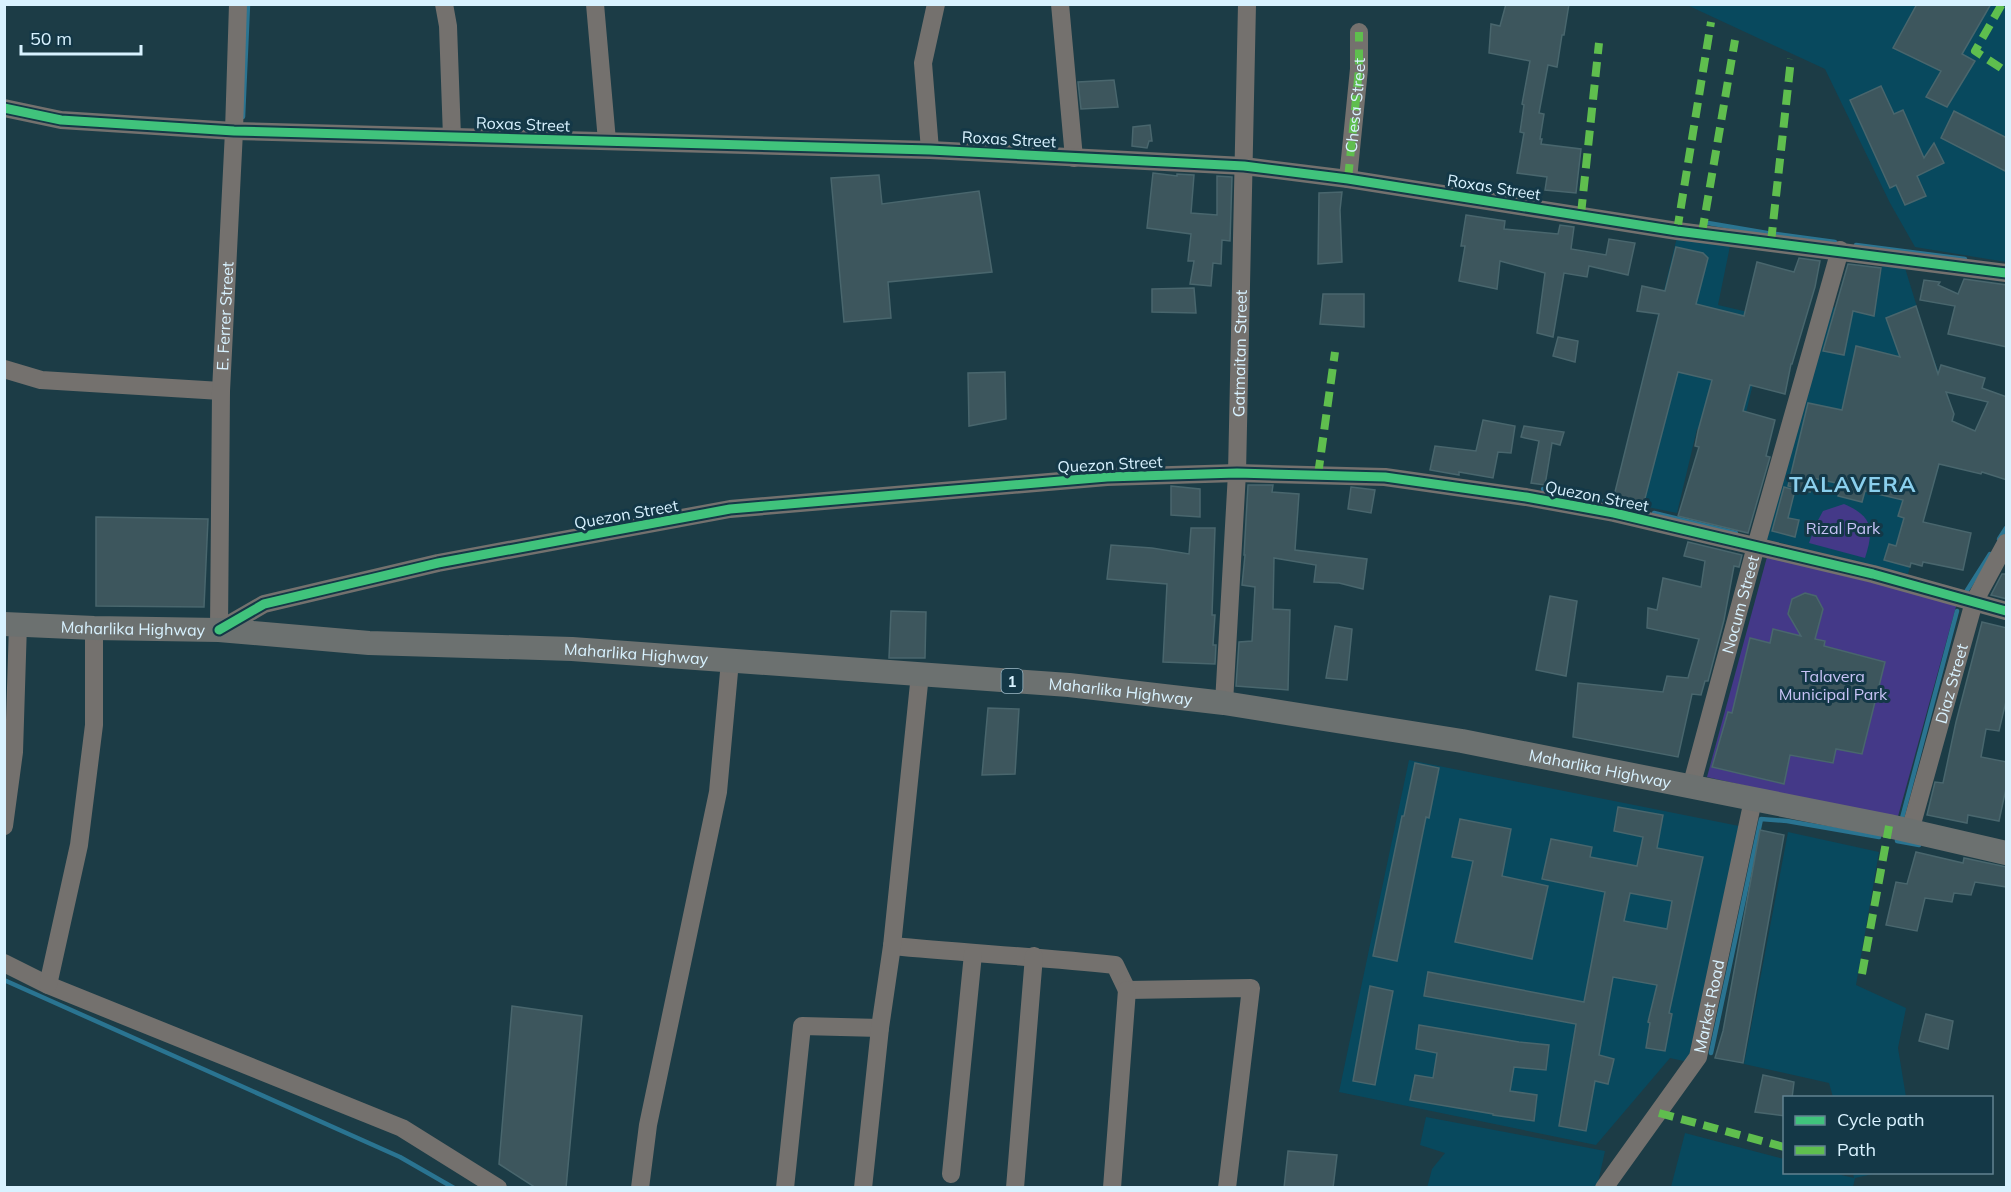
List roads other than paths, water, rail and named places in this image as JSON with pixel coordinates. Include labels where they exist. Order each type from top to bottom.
[{"type":"main road","name":"Maharlika Highway","points":[[11,624],[219,630],[369,642],[572,649],[1069,685],[1224,703],[1462,741],[1910,831],[2007,853]]},
{"type":"street","name":"E. Ferrer Street","points":[[219,630],[221,391],[238,4]]},
{"type":"street","points":[[444,4],[448,26],[452,137]]},
{"type":"street","points":[[595,4],[607,141]]},
{"type":"street","points":[[930,150],[923,63],[936,4]]},
{"type":"street","points":[[1060,4],[1074,158]]},
{"type":"street","name":"Gatmaitan Street","points":[[1224,703],[1237,473],[1246,4]]},
{"type":"street","name":"Chesa Street","points":[[1348,179],[1359,69],[1359,32]]},
{"type":"street","name":"Roxas Street","points":[[4,108],[61,120],[234,131],[930,150],[1244,166],[1348,179],[1677,231],[2007,273]]},
{"type":"street","name":"Nocum Street","points":[[1690,787],[1840,250]]},
{"type":"street","points":[[4,369],[41,380],[221,391]]},
{"type":"street","name":"Quezon Street","points":[[219,630],[264,604],[276,601],[438,563],[529,545],[624,531],[730,509],[1107,477],[1237,473],[1385,477],[1526,497],[1614,513],[1756,546],[2007,610]]},
{"type":"street","name":"Diaz Street","points":[[1910,831],[1974,602],[2007,543]]},
{"type":"street","points":[[4,826],[14,752],[11,624]]},
{"type":"street","points":[[48,985],[79,845],[94,725],[94,628]]},
{"type":"street","points":[[640,1188],[648,1125],[718,792],[730,661]]},
{"type":"street","points":[[863,1188],[880,1029],[892,946],[920,674]]},
{"type":"street","name":"Market Road","points":[[1604,1188],[1698,1056],[1753,800]]},
{"type":"street","points":[[892,946],[973,954],[1034,956],[1114,965],[1127,990],[1112,1188]]},
{"type":"street","points":[[951,1174],[973,954]]},
{"type":"street","points":[[1015,1188],[1034,956]]},
{"type":"street","points":[[4,963],[48,985],[402,1128],[498,1188]]},
{"type":"street","points":[[1127,990],[1251,987],[1227,1188]]},
{"type":"street","points":[[785,1188],[802,1026],[880,1029]]},
{"type":"waterway","points":[[243,117],[248,4]]},
{"type":"waterway","points":[[1708,223],[1767,233]]},
{"type":"waterway","points":[[1776,234],[1835,242]]},
{"type":"waterway","points":[[1856,245],[1965,259]]},
{"type":"waterway","points":[[1543,489],[1605,502]]},
{"type":"waterway","points":[[1654,513],[1736,533]]},
{"type":"waterway","points":[[1999,539],[2006,528]]},
{"type":"waterway","points":[[1964,595],[1990,554]]},
{"type":"waterway","points":[[1901,822],[1957,611]]},
{"type":"waterway","points":[[1711,1053],[1761,819],[1787,821],[1879,837]]},
{"type":"waterway","points":[[1897,839],[1897,841],[1919,845]]},
{"type":"waterway","points":[[4,980],[400,1157],[454,1188]]},
{"type":"district","name":"TALAVERA","points":[[1853,484]]},
{"type":"park label","name":"Rizal Park","points":[[1843,528]]},
{"type":"park label","name":"Talavera Municipal Park","points":[[1833,685]]}]
